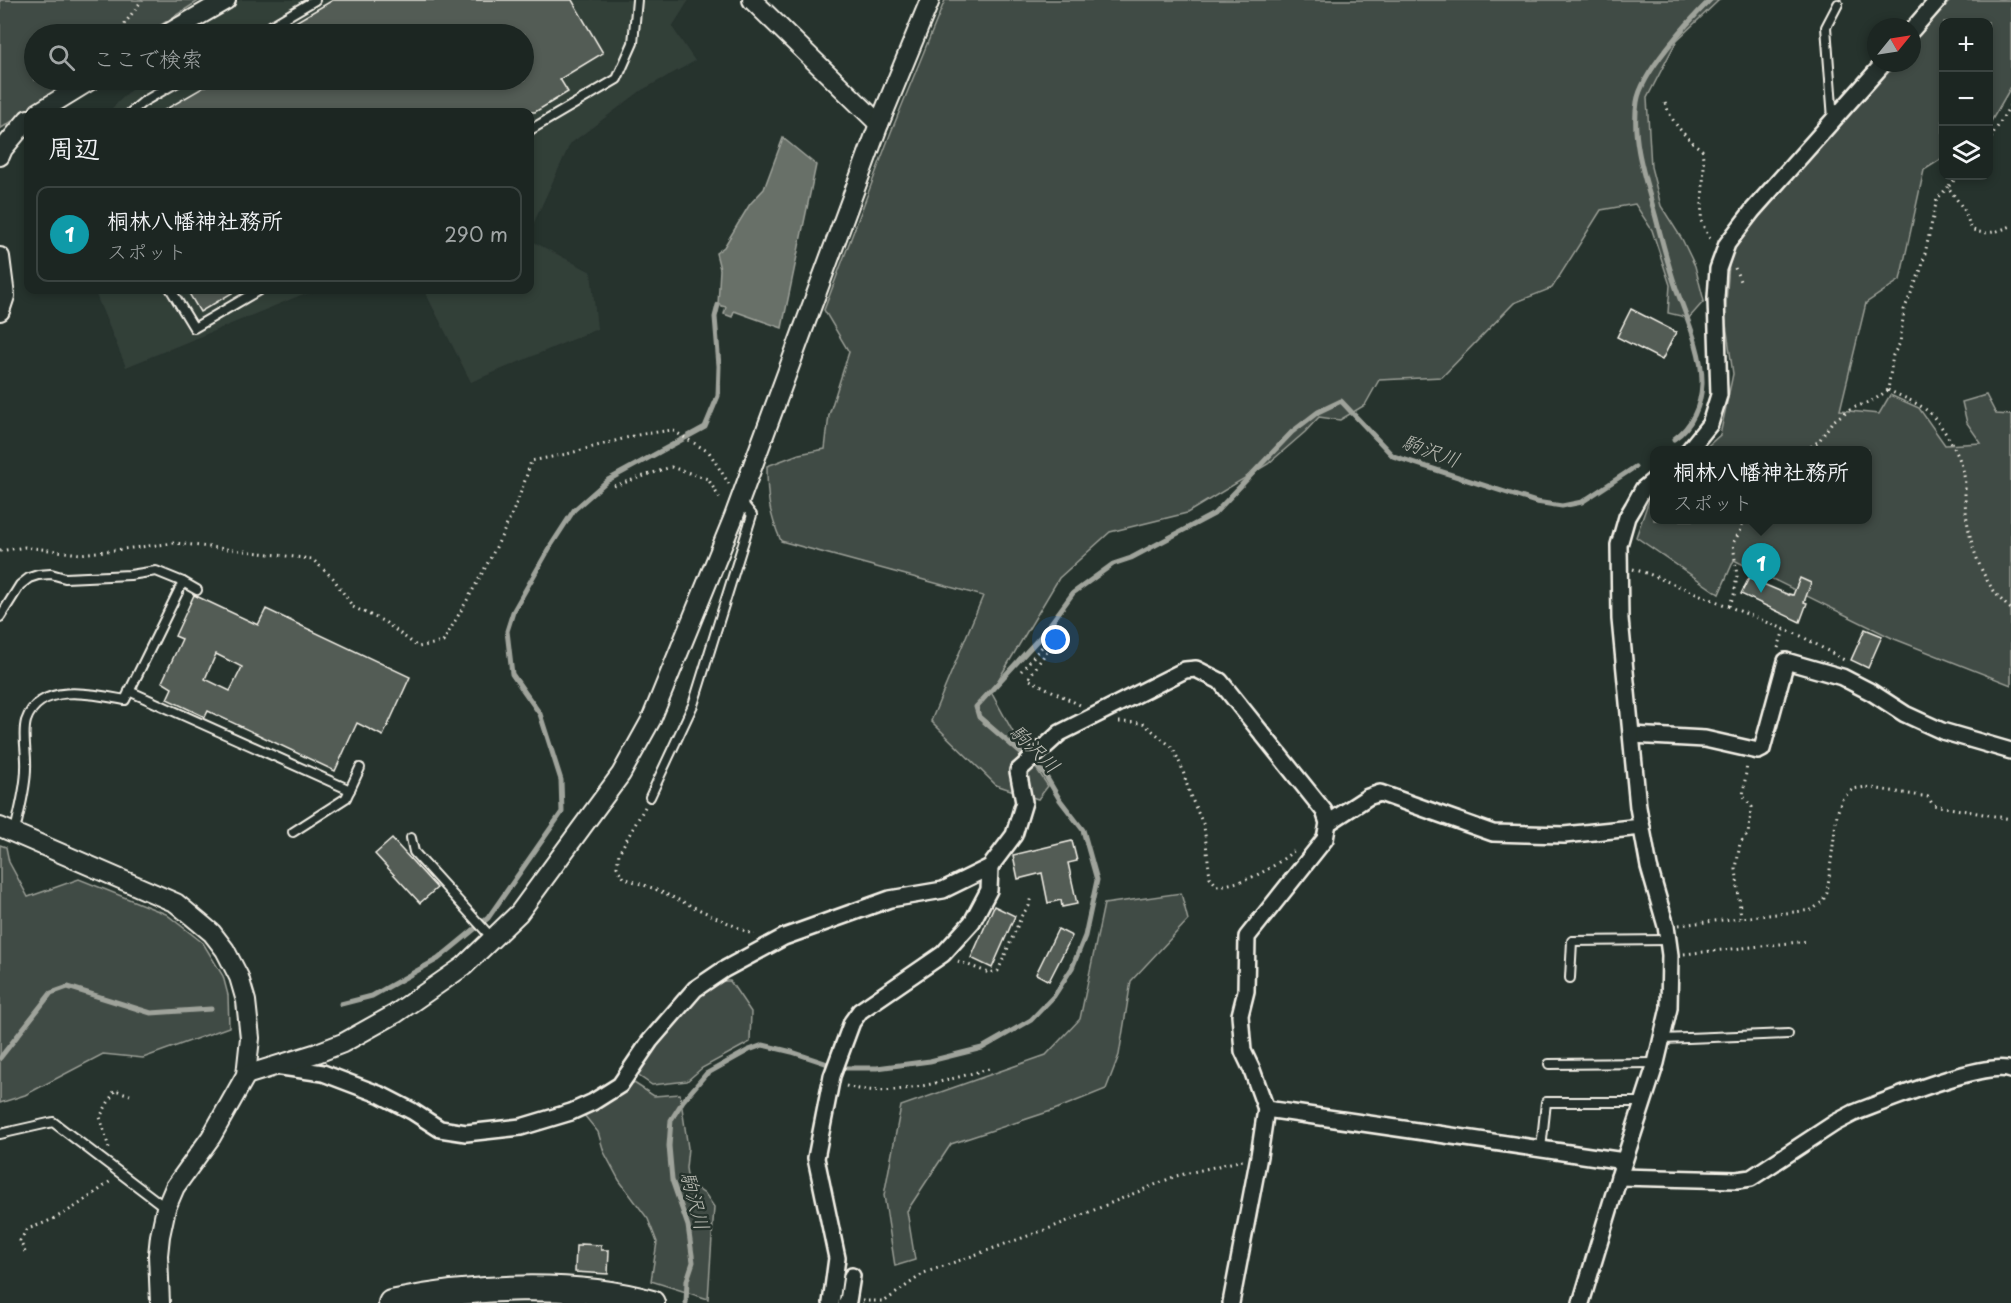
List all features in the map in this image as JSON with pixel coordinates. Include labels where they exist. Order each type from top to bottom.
[{"type":"highway","points":[[391,1303],[443,1294],[531,1289],[605,1293],[648,1302]]},
{"type":"street","points":[[184,24],[226,0]]},
{"type":"street","points":[[752,0],[879,124]]},
{"type":"street","points":[[246,1075],[343,1043],[394,1014],[464,966],[491,936],[519,913],[621,774],[651,720],[733,519],[879,124],[930,0]]},
{"type":"street","points":[[1921,20],[1938,0]]},
{"type":"street","points":[[1692,446],[1710,423],[1719,395],[1716,298],[1718,269],[1727,244],[1753,210],[1876,72]]},
{"type":"street","points":[[46,108],[75,90]]},
{"type":"street","points":[[0,156],[24,124]]},
{"type":"street","points":[[0,257],[5,296],[0,311]]},
{"type":"street","points":[[1581,1303],[1656,1063],[1669,1008],[1670,955],[1642,827],[1620,619],[1619,544],[1627,517],[1643,489],[1650,483]]},
{"type":"street","points":[[1632,735],[1705,739],[1758,751],[1762,749],[1786,661],[1842,677],[1905,714],[1942,731],[2011,751]]},
{"type":"street","points":[[275,1066],[323,1074],[381,1095],[440,1129],[466,1133],[521,1127],[579,1109],[620,1085],[650,1041],[695,989],[723,970],[768,944],[890,899],[943,890],[990,867],[1014,835],[1024,802],[1018,771],[1060,733],[1185,670],[1196,669],[1220,681],[1324,811],[1328,823],[1325,839],[1247,937],[1246,991],[1240,1015],[1243,1051],[1266,1109],[1231,1303]]},
{"type":"street","points":[[1328,823],[1368,797],[1380,793],[1493,833],[1564,835],[1642,827]]},
{"type":"street","points":[[8,830],[176,903],[212,933],[239,977],[246,1001],[250,1038],[246,1075],[211,1137],[176,1187],[166,1208],[158,1255],[160,1303]]},
{"type":"street","points":[[831,1303],[837,1258],[816,1158],[831,1078],[837,1059],[852,1022],[860,1011],[943,954],[972,922],[989,890],[990,867]]},
{"type":"street","points":[[1619,1177],[1737,1180],[1751,1178],[1854,1113],[1980,1070],[2003,1067],[2011,1070]]},
{"type":"street","points":[[1266,1109],[1624,1161]]},
{"type":"street","points":[[847,1302],[852,1276]]},
{"type":"lane","points":[[274,24],[315,0]]},
{"type":"lane","points":[[534,128],[617,79],[633,43],[637,0]]},
{"type":"lane","points":[[1833,120],[1826,27],[1838,4]]},
{"type":"lane","points":[[135,108],[163,90]]},
{"type":"lane","points":[[173,294],[194,328],[251,294]]},
{"type":"lane","points":[[650,797],[693,705],[752,515],[739,499]]},
{"type":"lane","points":[[0,617],[20,585],[38,575],[51,574],[65,578],[156,572],[197,590]]},
{"type":"lane","points":[[8,830],[26,769],[25,724],[30,712],[48,696],[87,693],[125,700],[183,582]]},
{"type":"lane","points":[[129,692],[350,790]]},
{"type":"lane","points":[[293,832],[346,798],[360,768]]},
{"type":"lane","points":[[411,838],[414,852],[491,936]]},
{"type":"lane","points":[[1570,978],[1572,941],[1667,933]]},
{"type":"lane","points":[[1663,1039],[1788,1034]]},
{"type":"lane","points":[[1549,1064],[1656,1063]]},
{"type":"lane","points":[[1541,1149],[1546,1102],[1643,1102]]},
{"type":"lane","points":[[0,1134],[53,1122],[166,1208]]},
{"type":"path","points":[[124,24],[142,0]]},
{"type":"path","points":[[1665,103],[1669,114],[1683,135],[1701,150],[1704,166],[1701,221],[1711,240],[1724,251]]},
{"type":"path","points":[[1993,136],[2011,104]]},
{"type":"path","points":[[1812,446],[1819,441],[1832,422],[1850,409],[1874,400],[1888,390],[1893,355],[1899,343],[1904,309],[1922,267],[1937,199],[1954,180]]},
{"type":"path","points":[[1948,187],[1965,211],[1971,229],[1978,233],[1992,234],[2011,226]]},
{"type":"path","points":[[1888,390],[1925,409],[1940,426],[1956,453],[1964,475],[1966,514],[1983,572],[2000,600],[2011,609]]},
{"type":"path","points":[[0,551],[25,548],[80,554],[175,543],[312,559],[333,578],[353,607],[385,622],[418,647],[444,642],[500,540],[526,480],[531,461],[638,435],[672,430],[709,452],[739,499]]},
{"type":"path","points":[[614,486],[671,466],[708,478],[733,519]]},
{"type":"path","points":[[1729,606],[1734,595],[1737,576],[1732,543],[1742,524]]},
{"type":"path","points":[[1619,568],[1649,574],[1801,636]]},
{"type":"path","points":[[1777,650],[1784,630]]},
{"type":"path","points":[[1021,671],[1045,643],[1052,639],[1053,641],[1028,679],[1086,708]]},
{"type":"path","points":[[1116,722],[1143,723],[1173,748],[1204,826],[1210,877],[1216,886],[1239,883],[1271,869],[1297,849]]},
{"type":"path","points":[[1741,918],[1736,869],[1740,843],[1748,834],[1752,807],[1743,796],[1749,749]]},
{"type":"path","points":[[1667,933],[1741,918],[1812,910],[1822,902],[1827,893],[1837,814],[1842,799],[1853,789],[1866,787],[1928,797],[1934,805],[2011,819]]},
{"type":"path","points":[[650,797],[619,853],[617,867],[624,878],[720,918],[768,944]]},
{"type":"path","points":[[943,954],[989,973],[998,971],[1022,915],[1029,906],[1031,894]]},
{"type":"path","points":[[1670,955],[1809,941]]},
{"type":"path","points":[[831,1078],[862,1091],[899,1090],[993,1068]]},
{"type":"path","points":[[24,1252],[20,1241],[27,1229],[51,1222],[85,1202],[124,1170],[106,1145],[100,1117],[115,1090],[130,1095]]},
{"type":"path","points":[[847,1302],[885,1301],[924,1273],[1053,1227],[1176,1176],[1259,1156]]},
{"type":"shaded area","points":[[0,0],[200,0],[163,24],[24,24],[24,90],[61,90],[33,108],[24,108],[24,114],[0,129]]},
{"type":"shaded area","points":[[240,0],[689,0],[672,27],[695,61],[642,90],[570,144],[534,222],[534,108],[112,108],[131,90],[534,90],[534,24],[201,24]]},
{"type":"shaded area","points":[[945,0],[1719,0],[1677,40],[1647,98],[1651,167],[1661,206],[1682,239],[1695,266],[1704,301],[1689,318],[1668,313],[1670,285],[1652,230],[1635,204],[1601,210],[1552,288],[1514,303],[1442,377],[1379,380],[1365,405],[1340,420],[1319,417],[1268,464],[1187,513],[1110,532],[1059,578],[991,692],[1018,741],[1048,786],[1038,799],[996,785],[931,721],[983,596],[781,541],[771,513],[768,487],[767,466],[799,454],[825,449],[829,415],[849,352],[824,310],[891,132]]},
{"type":"shaded area","points":[[1951,0],[2011,0],[2011,87],[1993,118],[1993,18],[1939,18],[1939,161],[1924,170],[1900,280],[1866,303],[1840,410],[1879,414],[1890,395],[1919,408],[1945,445],[1981,443],[1967,423],[1962,402],[1986,395],[1996,414],[2011,415],[2011,685],[1892,638],[1734,560],[1719,594],[1636,537],[1650,499],[1650,524],[1872,524],[1872,446],[1708,446],[1720,435],[1733,374],[1725,317],[1730,250],[1885,72],[1921,72],[1921,32]]},
{"type":"shaded area","points":[[783,138],[816,165],[782,328],[734,311],[732,317],[724,314],[726,307],[718,305],[720,269],[716,253],[724,247],[750,204],[764,189]]},
{"type":"shaded area","points":[[534,242],[591,272],[597,329],[471,382],[426,294],[534,294]]},
{"type":"shaded area","points":[[96,294],[306,294],[301,295],[126,367]]},
{"type":"shaded area","points":[[0,845],[6,847],[9,862],[28,897],[79,879],[166,914],[203,943],[223,976],[228,995],[229,1027],[143,1058],[103,1054],[25,1095],[0,1103]]},
{"type":"shaded area","points":[[1181,893],[1188,920],[1131,981],[1119,1055],[1106,1089],[1054,1110],[951,1144],[907,1211],[915,1260],[895,1266],[884,1195],[901,1106],[1046,1055],[1080,1019],[1104,904]]},
{"type":"shaded area","points":[[717,981],[730,981],[751,1012],[750,1042],[702,1068],[687,1081],[652,1085],[636,1074],[678,1011]]},
{"type":"shaded area","points":[[631,1081],[654,1096],[680,1094],[688,1148],[686,1168],[688,1182],[706,1195],[714,1207],[708,1299],[651,1281],[657,1242],[648,1219],[619,1180],[604,1152],[598,1132],[584,1115]]},
{"type":"building","points":[[333,0],[572,0],[603,53],[560,79],[568,92],[535,112],[534,108],[168,108],[199,90],[534,90],[534,24],[292,24]]},
{"type":"building","points":[[189,294],[230,294],[200,312]]},
{"type":"building","points":[[1631,309],[1676,332],[1662,360],[1617,337]]},
{"type":"building","points":[[1749,578],[1789,595],[1793,595],[1800,578],[1811,583],[1800,622],[1741,594]]},
{"type":"building","points":[[194,595],[258,625],[266,609],[410,677],[383,736],[357,723],[335,771],[208,711],[205,717],[167,699],[172,688],[162,682],[182,639],[175,636]],"holes":[[[216,654],[242,667],[230,691],[205,679]]]},
{"type":"building","points":[[1865,629],[1882,636],[1868,668],[1851,660]]},
{"type":"building","points":[[392,839],[437,888],[420,903],[375,854]]},
{"type":"building","points":[[1072,841],[1077,861],[1068,863],[1077,904],[1062,907],[1061,900],[1048,903],[1042,873],[1018,879],[1013,855]]},
{"type":"building","points":[[994,906],[1015,916],[992,968],[971,958]]},
{"type":"building","points":[[1058,929],[1072,936],[1049,981],[1036,974]]},
{"type":"building","points":[[580,1244],[601,1245],[601,1250],[609,1250],[608,1274],[575,1272],[576,1246]]},
{"type":"waterway","name":"駒沢川","points":[[1674,439],[1686,428],[1694,415],[1701,392],[1702,372],[1697,348],[1670,271],[1644,175],[1636,131],[1637,102],[1640,90],[1656,63],[1710,0]]},
{"type":"waterway","points":[[341,1004],[372,996],[438,959],[488,918],[562,812],[561,780],[540,714],[512,674],[507,631],[513,612],[574,510],[608,480],[705,427],[718,396],[719,366],[715,317],[718,305]]},
{"type":"waterway","name":"駒沢川","points":[[686,1303],[687,1280],[693,1262],[688,1226],[672,1180],[669,1146],[671,1120],[683,1101],[706,1074],[749,1050],[763,1045],[840,1068],[877,1068],[930,1061],[982,1048],[1031,1020],[1054,996],[1072,968],[1085,936],[1097,880],[1083,830],[1060,800],[1044,773],[979,717],[976,707],[1043,634],[1073,593],[1113,564],[1131,558],[1214,514],[1292,432],[1318,412],[1341,401],[1393,456],[1536,502],[1562,506],[1582,502],[1635,467]]},
{"type":"waterway","points":[[0,1058],[51,993],[68,987],[151,1013],[211,1009]]},
{"type":"place","name":"桐林八幡神社務所","points":[[1761,593]]}]
